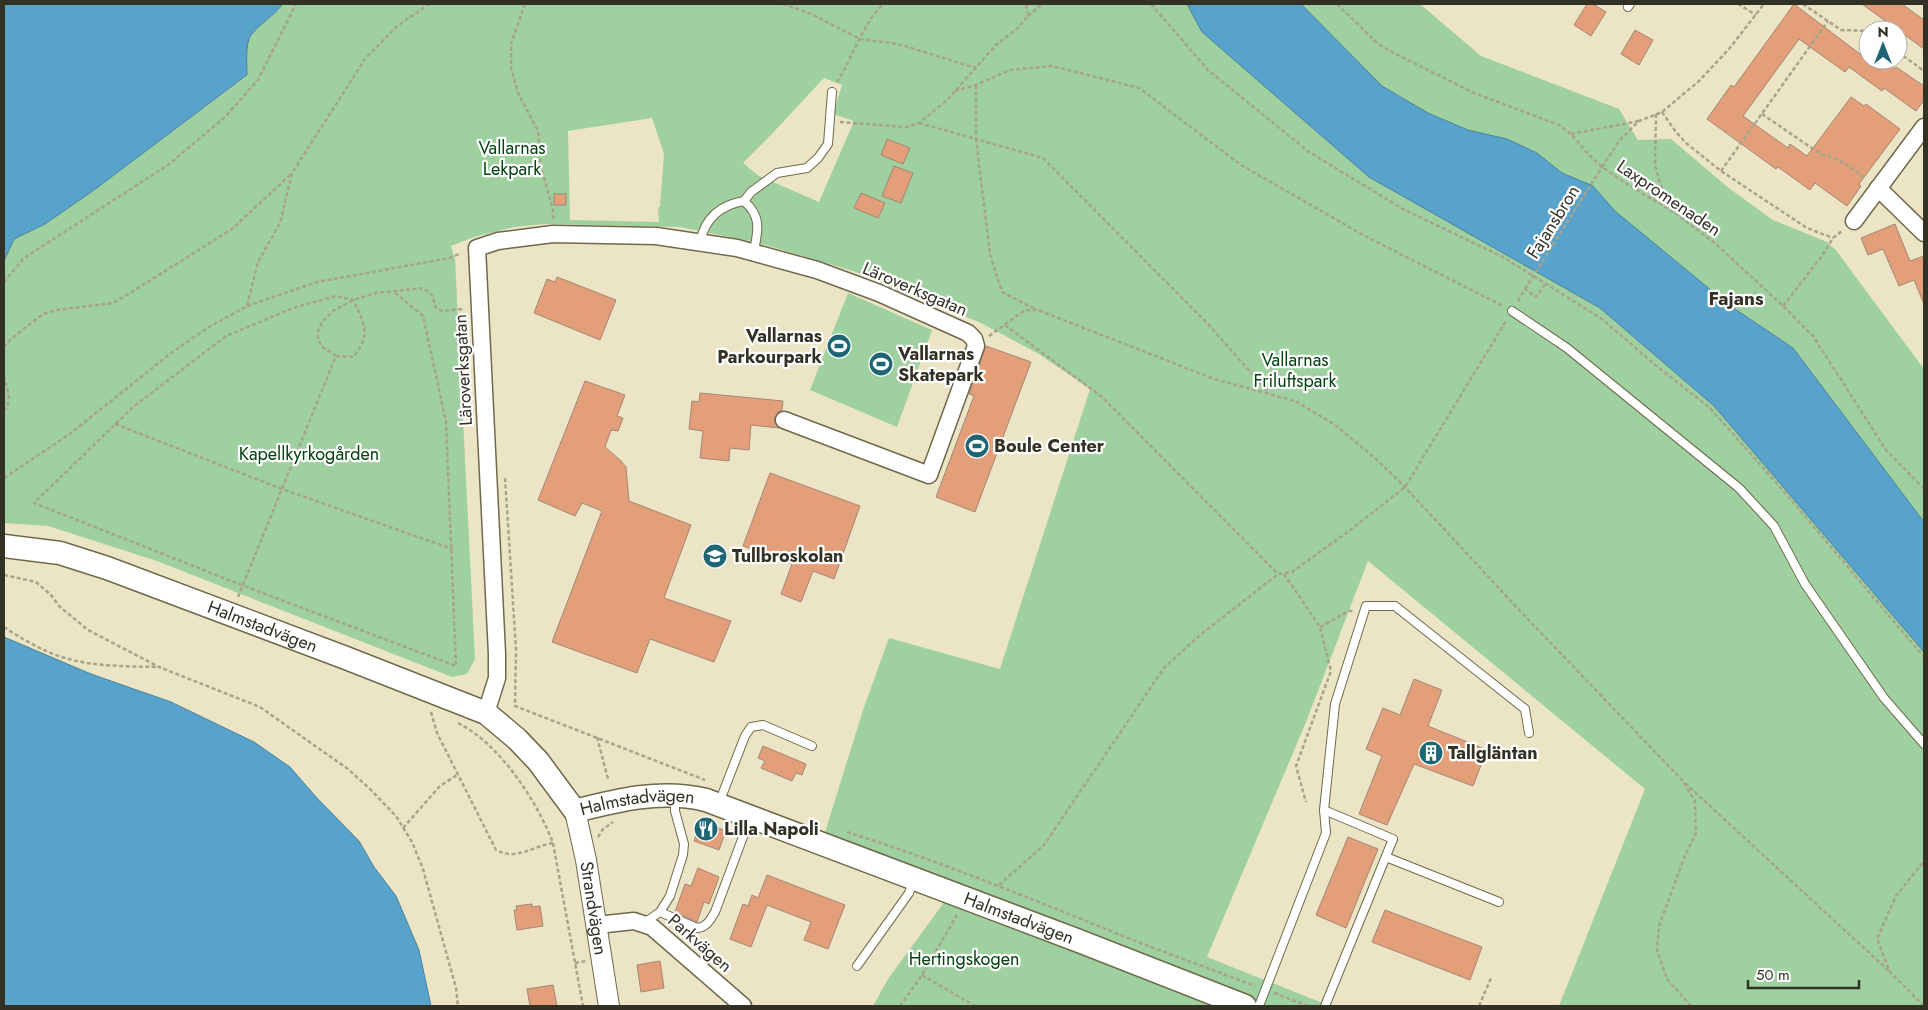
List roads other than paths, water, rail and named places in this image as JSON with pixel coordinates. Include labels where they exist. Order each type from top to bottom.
[{"type":"main road","name":"Halmstadvägen","points":[[4,546],[60,553],[107,568],[436,706],[486,713],[517,739],[538,761],[575,810],[643,796],[675,794],[700,799],[721,796],[750,818],[915,878],[1245,1006]]},
{"type":"street","points":[[1854,221],[1924,127]]},
{"type":"street","points":[[1878,188],[1924,233]]},
{"type":"street","name":"Läroverksgatan","points":[[486,713],[497,678],[497,654],[477,248],[498,241],[554,234],[656,236],[754,251],[817,270],[879,293],[968,334],[974,339],[976,346],[929,475],[784,420]]},
{"type":"street","name":"Strandvägen","points":[[575,810],[586,860],[609,1006]]},
{"type":"street","name":"Parkvägen","points":[[597,925],[634,921],[652,927],[743,1006]]},
{"type":"lane","points":[[700,242],[703,229],[712,217],[729,204],[744,201],[751,192],[777,173],[807,168],[818,158],[828,144],[832,92]]},
{"type":"lane","points":[[744,201],[752,208],[757,218],[754,251]]},
{"type":"lane","points":[[1512,311],[1567,348],[1739,488],[1774,526],[1805,584],[1884,698],[1924,744]]},
{"type":"lane","points":[[1259,1006],[1326,833],[1324,810],[1335,704],[1366,606],[1395,606],[1524,709],[1529,733]]},
{"type":"lane","points":[[721,796],[745,736],[751,727],[764,725],[812,746]]},
{"type":"lane","points":[[642,924],[660,912],[670,896],[683,855],[684,844],[675,811],[675,794]]},
{"type":"lane","points":[[1324,810],[1393,840],[1325,1006]]},
{"type":"lane","points":[[660,912],[697,928],[708,923],[715,912],[750,818]]},
{"type":"lane","points":[[1386,857],[1499,902]]},
{"type":"lane","points":[[857,966],[909,893],[915,878]]},
{"type":"water","points":[[4,4],[283,4],[251,35],[248,43],[247,75],[94,190],[45,224],[14,239],[4,261]]},
{"type":"water","points":[[1187,4],[1301,4],[1382,86],[1428,113],[1468,130],[1507,139],[1537,153],[1562,173],[1593,186],[1615,211],[1729,305],[1793,348],[1924,522],[1924,652],[1714,406],[1600,308],[1369,177],[1202,32]]},
{"type":"water","points":[[4,637],[91,674],[171,702],[254,742],[290,767],[359,841],[374,867],[396,896],[419,950],[431,1006],[4,1006]]},
{"type":"place","name":"Vallarnas Parkourpark","points":[[839,346]]},
{"type":"place","name":"Vallarnas Skatepark","points":[[881,364]]},
{"type":"place","name":"Boule Center","points":[[977,446]]},
{"type":"place","name":"Tullbroskolan","points":[[715,556]]},
{"type":"place","name":"Tallgläntan","points":[[1431,753]]},
{"type":"place","name":"Lilla Napoli","points":[[706,829]]},
{"type":"district","name":"Fajans","points":[[1736,298]]},
{"type":"park label","name":"Vallarnas Lekpark","points":[[512,158]]},
{"type":"park label","name":"Vallarnas Friluftspark","points":[[1295,370]]},
{"type":"park label","name":"Kapellkyrkogården","points":[[309,454]]},
{"type":"park label","name":"Hertingskogen","points":[[964,959]]}]
